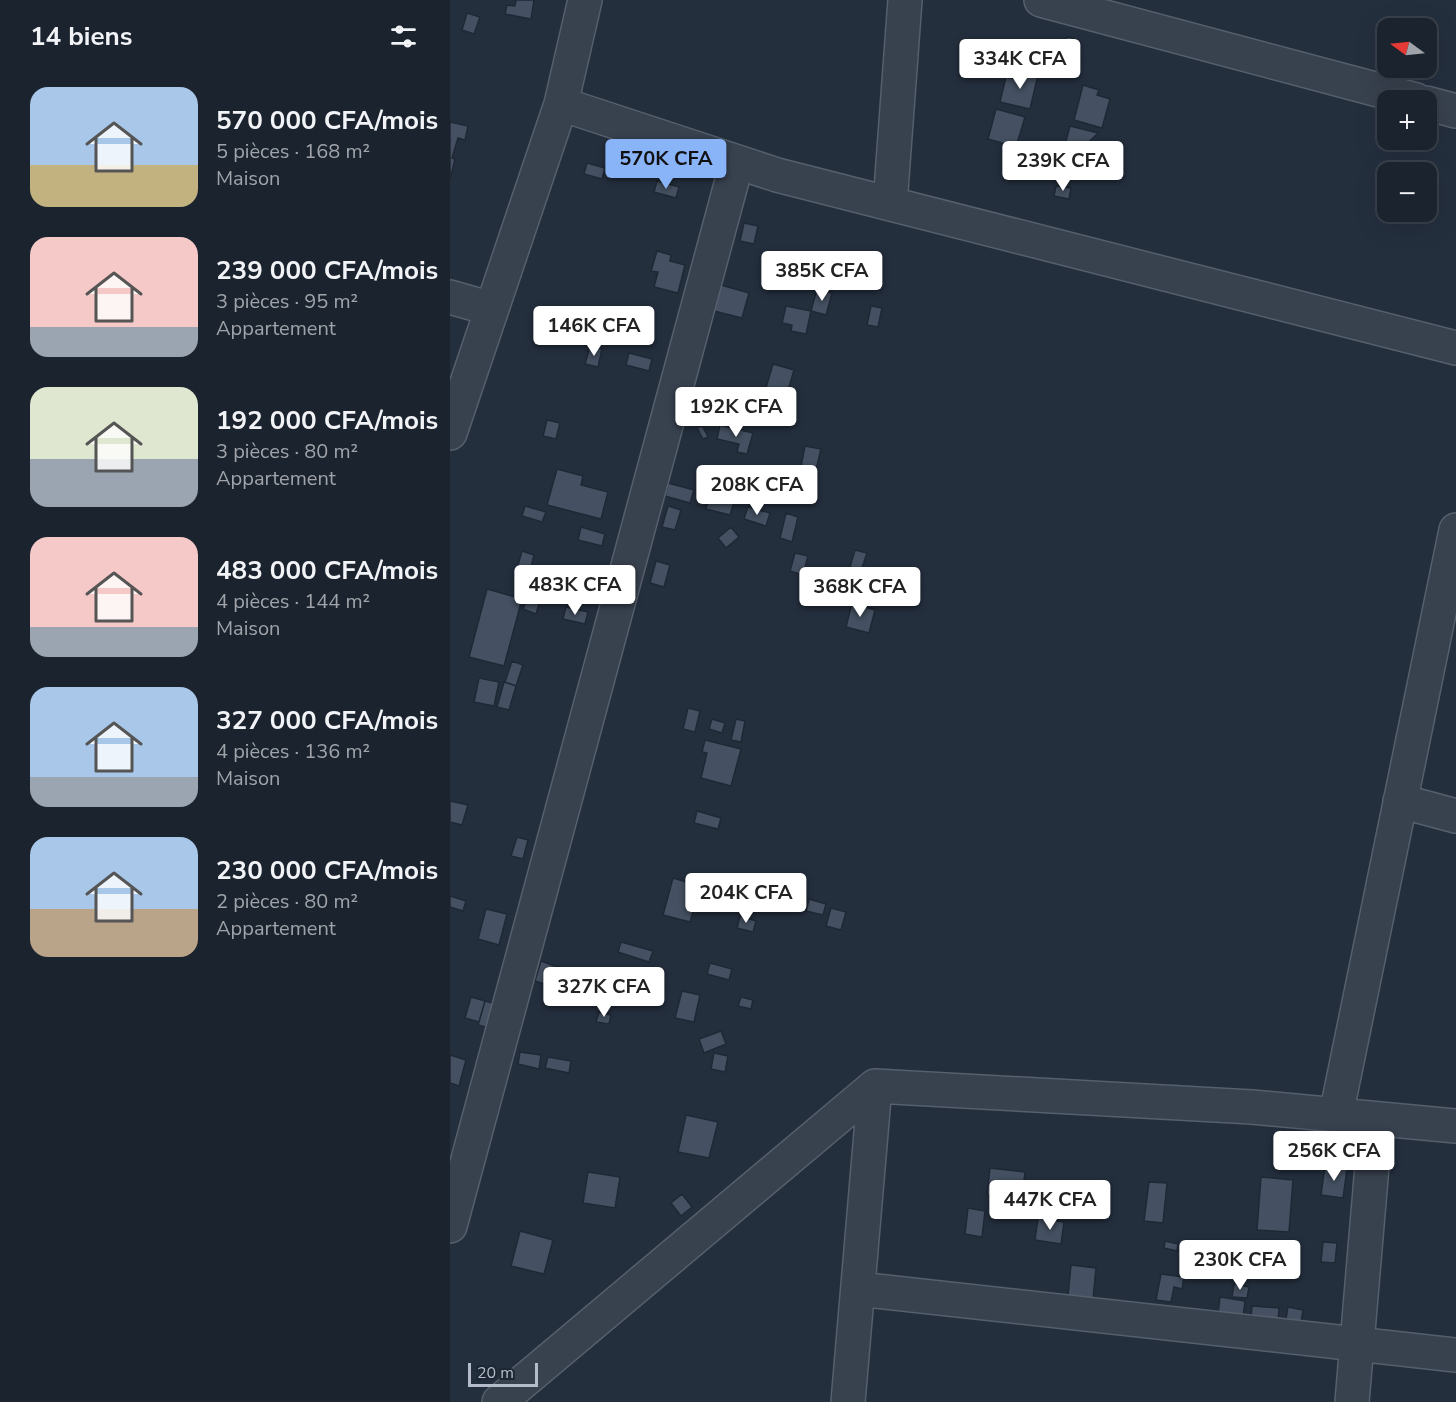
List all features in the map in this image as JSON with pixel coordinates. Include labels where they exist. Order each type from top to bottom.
[{"type":"street","points":[[450,433],[561,104],[585,0]]},
{"type":"street","points":[[891,204],[905,0]]},
{"type":"street","points":[[1041,0],[1378,90]]},
{"type":"street","points":[[561,104],[777,176],[1456,348]]},
{"type":"street","points":[[1437,106],[1456,111]]},
{"type":"street","points":[[450,1226],[737,162]]},
{"type":"street","points":[[450,297],[492,309]]},
{"type":"street","points":[[1336,1115],[1400,801],[1450,588],[1456,530]]},
{"type":"street","points":[[1400,801],[1456,816]]},
{"type":"street","points":[[848,1402],[875,1086]]},
{"type":"street","points":[[499,1402],[875,1086],[1252,1107],[1456,1126]]},
{"type":"street","points":[[1352,1402],[1376,1119]]},
{"type":"street","points":[[858,1289],[1456,1355]]},
{"type":"building","points":[[516,0],[534,0],[531,19],[505,14],[507,5],[515,6]]},
{"type":"building","points":[[467,13],[480,17],[474,34],[462,30]]},
{"type":"building","points":[[1067,36],[1077,40],[1074,52],[1063,49]]},
{"type":"building","points":[[1022,70],[1038,75],[1030,109],[1000,102],[1006,77],[1019,80]]},
{"type":"building","points":[[1083,85],[1099,90],[1097,95],[1110,99],[1102,128],[1074,120]]},
{"type":"building","points":[[996,109],[1025,117],[1016,147],[988,139]]},
{"type":"building","points":[[450,122],[468,126],[465,140],[458,138],[452,158],[455,159],[450,180]]},
{"type":"building","points":[[1070,126],[1098,133],[1088,143],[1063,152]]},
{"type":"building","points":[[587,163],[605,168],[602,179],[584,174]]},
{"type":"building","points":[[657,181],[679,187],[676,198],[654,192]]},
{"type":"building","points":[[1056,186],[1071,188],[1069,199],[1054,196]]},
{"type":"building","points":[[744,223],[758,226],[754,244],[740,241]]},
{"type":"building","points":[[657,251],[671,255],[670,261],[685,265],[678,293],[654,287],[658,272],[651,271]]},
{"type":"building","points":[[721,285],[749,293],[742,318],[714,311]]},
{"type":"building","points":[[817,289],[832,293],[826,315],[811,311]]},
{"type":"building","points":[[786,306],[811,311],[806,334],[791,331],[792,325],[782,323]]},
{"type":"building","points":[[871,306],[882,308],[878,327],[867,325]]},
{"type":"building","points":[[590,346],[602,349],[598,367],[585,364]]},
{"type":"building","points":[[629,353],[652,359],[649,371],[626,365]]},
{"type":"building","points":[[773,364],[794,370],[787,394],[766,388]]},
{"type":"building","points":[[547,420],[560,423],[556,439],[543,436]]},
{"type":"building","points":[[702,425],[708,437],[703,439],[697,428]]},
{"type":"building","points":[[720,425],[753,433],[747,454],[737,452],[739,444],[717,439]]},
{"type":"building","points":[[805,446],[821,449],[815,474],[800,471]]},
{"type":"building","points":[[557,469],[583,476],[581,485],[608,492],[601,519],[547,505]]},
{"type":"building","points":[[668,483],[694,490],[690,503],[665,496]]},
{"type":"building","points":[[709,496],[734,502],[730,515],[706,509]]},
{"type":"building","points":[[525,506],[546,512],[542,522],[522,516]]},
{"type":"building","points":[[668,506],[681,510],[675,530],[662,527]]},
{"type":"building","points":[[748,507],[770,513],[766,526],[744,519]]},
{"type":"building","points":[[786,513],[798,517],[792,542],[780,538]]},
{"type":"building","points":[[581,527],[605,534],[602,546],[578,540]]},
{"type":"building","points":[[731,527],[739,537],[726,548],[718,538]]},
{"type":"building","points":[[855,550],[867,553],[860,574],[849,570]]},
{"type":"building","points":[[522,551],[534,555],[529,575],[516,572]]},
{"type":"building","points":[[795,553],[808,556],[803,575],[790,571]]},
{"type":"building","points":[[656,561],[670,565],[664,587],[650,583]]},
{"type":"building","points":[[487,589],[522,599],[504,666],[469,657]]},
{"type":"building","points":[[528,597],[540,601],[536,614],[523,609]]},
{"type":"building","points":[[852,603],[875,610],[869,633],[846,627]]},
{"type":"building","points":[[566,607],[588,612],[585,624],[563,619]]},
{"type":"building","points":[[512,661],[523,665],[516,686],[505,682]]},
{"type":"building","points":[[479,678],[499,682],[494,706],[474,702]]},
{"type":"building","points":[[504,682],[516,686],[509,710],[497,707]]},
{"type":"building","points":[[688,708],[700,711],[695,732],[683,729]]},
{"type":"building","points":[[712,719],[725,723],[722,733],[709,729]]},
{"type":"building","points":[[736,719],[745,721],[741,742],[731,740]]},
{"type":"building","points":[[705,740],[741,749],[731,786],[701,778],[707,753],[702,752]]},
{"type":"building","points":[[450,801],[468,805],[462,825],[450,822]]},
{"type":"building","points":[[697,811],[721,818],[718,829],[694,823]]},
{"type":"building","points":[[517,837],[528,840],[523,859],[511,856]]},
{"type":"building","points":[[713,876],[726,879],[722,897],[709,894]]},
{"type":"building","points":[[673,878],[700,886],[690,922],[663,915]]},
{"type":"building","points":[[450,896],[466,901],[463,911],[450,907]]},
{"type":"building","points":[[809,899],[826,904],[823,915],[806,911]]},
{"type":"building","points":[[831,908],[846,912],[841,930],[826,926]]},
{"type":"building","points":[[486,909],[507,914],[499,945],[478,939]]},
{"type":"building","points":[[740,916],[756,921],[753,932],[737,928]]},
{"type":"building","points":[[621,942],[653,951],[649,962],[618,952]]},
{"type":"building","points":[[541,961],[560,968],[554,987],[535,981]]},
{"type":"building","points":[[710,963],[732,969],[729,980],[707,974]]},
{"type":"building","points":[[606,988],[621,991],[620,1000],[605,996]]},
{"type":"building","points":[[682,991],[700,995],[694,1022],[675,1018]]},
{"type":"building","points":[[471,997],[485,1001],[479,1022],[465,1018]]},
{"type":"building","points":[[741,997],[753,1000],[751,1009],[738,1006]]},
{"type":"building","points":[[485,1001],[500,1005],[493,1029],[478,1025]]},
{"type":"building","points":[[599,1012],[611,1015],[609,1024],[596,1022]]},
{"type":"building","points":[[721,1031],[726,1044],[704,1053],[699,1039]]},
{"type":"building","points":[[520,1052],[541,1055],[539,1069],[518,1064]]},
{"type":"building","points":[[714,1053],[728,1056],[725,1072],[711,1069]]},
{"type":"building","points":[[450,1055],[466,1060],[459,1086],[450,1083]]},
{"type":"building","points":[[548,1057],[571,1061],[569,1073],[545,1068]]},
{"type":"building","points":[[686,1115],[718,1122],[709,1158],[678,1152]]},
{"type":"building","points":[[1325,1166],[1347,1169],[1343,1198],[1321,1195]]},
{"type":"building","points":[[990,1168],[1025,1172],[1023,1189],[1033,1190],[1032,1200],[987,1195]]},
{"type":"building","points":[[588,1172],[620,1177],[615,1208],[583,1203]]},
{"type":"building","points":[[1261,1177],[1293,1180],[1289,1232],[1257,1230]]},
{"type":"building","points":[[1149,1182],[1167,1183],[1163,1223],[1144,1221]]},
{"type":"building","points":[[682,1194],[692,1207],[681,1216],[671,1203]]},
{"type":"building","points":[[1041,1196],[1076,1200],[1075,1214],[1039,1210]]},
{"type":"building","points":[[968,1208],[985,1211],[982,1237],[965,1234]]},
{"type":"building","points":[[1038,1218],[1064,1222],[1061,1244],[1035,1240]]},
{"type":"building","points":[[520,1231],[553,1240],[544,1274],[511,1266]]},
{"type":"building","points":[[1165,1241],[1178,1244],[1177,1251],[1164,1248]]},
{"type":"building","points":[[1323,1242],[1337,1243],[1335,1263],[1321,1262]]},
{"type":"building","points":[[1071,1265],[1096,1268],[1093,1299],[1068,1296]]},
{"type":"building","points":[[1161,1274],[1184,1277],[1182,1289],[1174,1287],[1171,1302],[1156,1300]]},
{"type":"building","points":[[1234,1284],[1249,1287],[1247,1298],[1232,1297]]},
{"type":"building","points":[[1220,1297],[1245,1301],[1243,1318],[1218,1314]]},
{"type":"building","points":[[1252,1306],[1279,1308],[1278,1322],[1251,1319]]},
{"type":"building","points":[[1288,1307],[1303,1310],[1301,1322],[1286,1319]]}]
